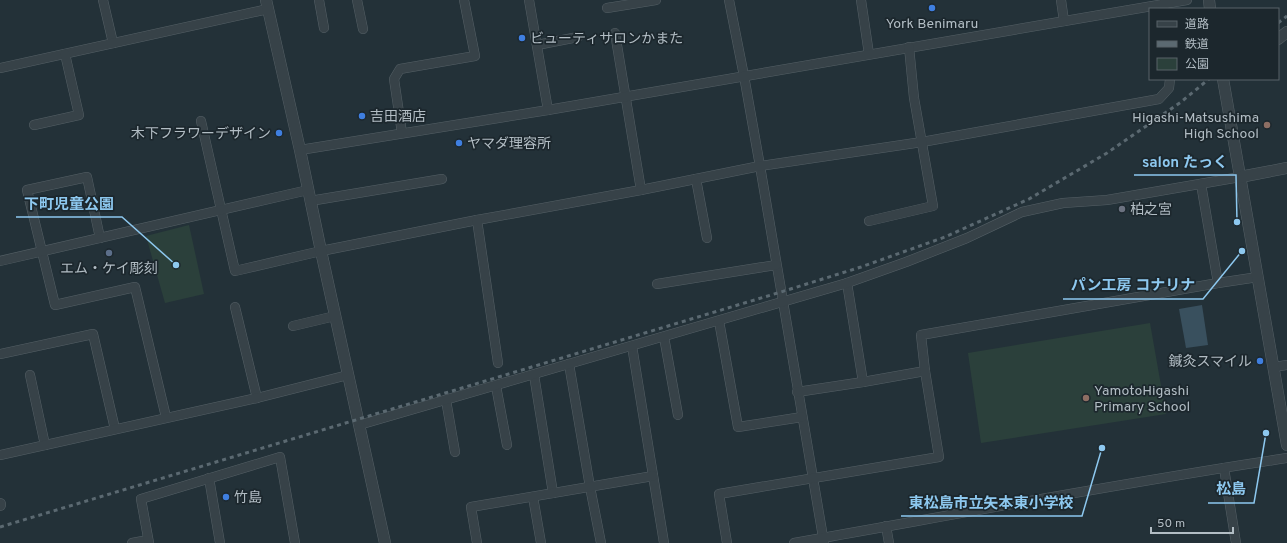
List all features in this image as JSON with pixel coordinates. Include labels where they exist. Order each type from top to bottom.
[{"type":"street","points":[[103,0],[113,43]]},
{"type":"street","points":[[318,0],[324,28]]},
{"type":"street","points":[[357,0],[362,29]]},
{"type":"street","points":[[402,133],[394,79],[400,69],[475,56],[464,0]]},
{"type":"street","points":[[529,0],[548,110]]},
{"type":"street","points":[[606,8],[656,0]]},
{"type":"street","points":[[729,0],[760,166],[823,540]]},
{"type":"street","points":[[861,0],[870,54]]},
{"type":"street","points":[[1061,0],[1064,21]]},
{"type":"street","points":[[300,150],[548,110],[1187,0]]},
{"type":"street","points":[[0,68],[113,43],[267,4],[385,543]]},
{"type":"street","points":[[1279,38],[1287,32]]},
{"type":"street","points":[[615,34],[641,190]]},
{"type":"street","points":[[537,45],[578,37]]},
{"type":"street","points":[[869,221],[933,206],[914,98],[909,47]]},
{"type":"street","points":[[34,125],[78,115],[65,54]]},
{"type":"street","points":[[201,121],[235,271],[321,251],[760,166],[922,142],[1159,99],[1169,88],[1170,80]]},
{"type":"street","points":[[1225,80],[1240,177],[1287,445]]},
{"type":"street","points":[[360,426],[847,283],[968,238],[1022,212],[1063,203],[1107,200],[1287,168]]},
{"type":"street","points":[[100,238],[87,176],[28,190],[55,305],[135,287],[166,417]]},
{"type":"street","points":[[696,179],[707,238]]},
{"type":"street","points":[[310,201],[442,180]]},
{"type":"street","points":[[1202,184],[1218,283]]},
{"type":"street","points":[[0,261],[308,190]]},
{"type":"street","points":[[478,220],[498,364]]},
{"type":"street","points":[[658,284],[776,265]]},
{"type":"street","points":[[727,543],[719,494],[939,457],[925,372],[921,335],[1258,276]]},
{"type":"street","points":[[847,283],[863,382]]},
{"type":"street","points":[[235,307],[257,398]]},
{"type":"street","points":[[293,326],[335,316]]},
{"type":"street","points":[[719,320],[738,427],[802,417]]},
{"type":"street","points":[[0,354],[93,334],[116,429]]},
{"type":"street","points":[[664,337],[678,415]]},
{"type":"street","points":[[632,346],[664,543]]},
{"type":"street","points":[[569,364],[601,543]]},
{"type":"street","points":[[1274,367],[1287,365]]},
{"type":"street","points":[[797,392],[925,372]]},
{"type":"street","points":[[30,375],[45,445]]},
{"type":"street","points":[[0,455],[257,398],[348,375]]},
{"type":"street","points":[[534,375],[553,493]]},
{"type":"street","points":[[496,386],[507,445]]},
{"type":"street","points":[[446,400],[455,452]]},
{"type":"street","points":[[132,543],[149,541],[141,499],[280,457],[295,543]]},
{"type":"street","points":[[794,543],[823,540],[886,526],[1287,458]]},
{"type":"street","points":[[1224,468],[1236,543]]},
{"type":"street","points":[[477,543],[471,507],[653,476]]},
{"type":"street","points":[[209,478],[220,543]]},
{"type":"street","points":[[533,497],[541,543]]},
{"type":"street","points":[[886,526],[889,543]]},
{"type":"green space","points":[[189,225],[204,294],[165,303],[146,236]]},
{"type":"green space","points":[[1150,323],[1166,414],[981,443],[968,353]]},
{"type":"water","points":[[1202,305],[1208,345],[1186,348],[1179,309]]},
{"type":"railway","points":[[1279,22],[1287,16]]},
{"type":"railway","points":[[0,527],[781,292],[861,267],[945,237],[1029,199],[1107,153],[1181,102],[1208,80]]},
{"type":"place","name":"York Benimaru","points":[[932,8]]},
{"type":"place","name":"ビューティサロンかまた","points":[[522,38]]},
{"type":"place","name":"吉田酒店","points":[[362,116]]},
{"type":"place","name":"Higashi-Matsushima High School","points":[[1267,125]]},
{"type":"place","name":"木下フラワーデザイン","points":[[279,133]]},
{"type":"place","name":"ヤマダ理容所","points":[[459,143]]},
{"type":"place","name":"柏之宮","points":[[1122,209]]},
{"type":"place","name":"salon たっく","points":[[1237,222]]},
{"type":"place","name":"パン工房 コナリナ","points":[[1242,251]]},
{"type":"place","name":"エム・ケイ彫刻","points":[[109,253]]},
{"type":"place","name":"下町児童公園","points":[[176,265]]},
{"type":"place","name":"鍼灸スマイル","points":[[1260,361]]},
{"type":"place","name":"YamotoHigashi Primary School","points":[[1086,398]]},
{"type":"place","name":"松島","points":[[1266,433]]},
{"type":"place","name":"東松島市立矢本東小学校","points":[[1102,448]]},
{"type":"place","name":"竹島","points":[[226,497]]}]
